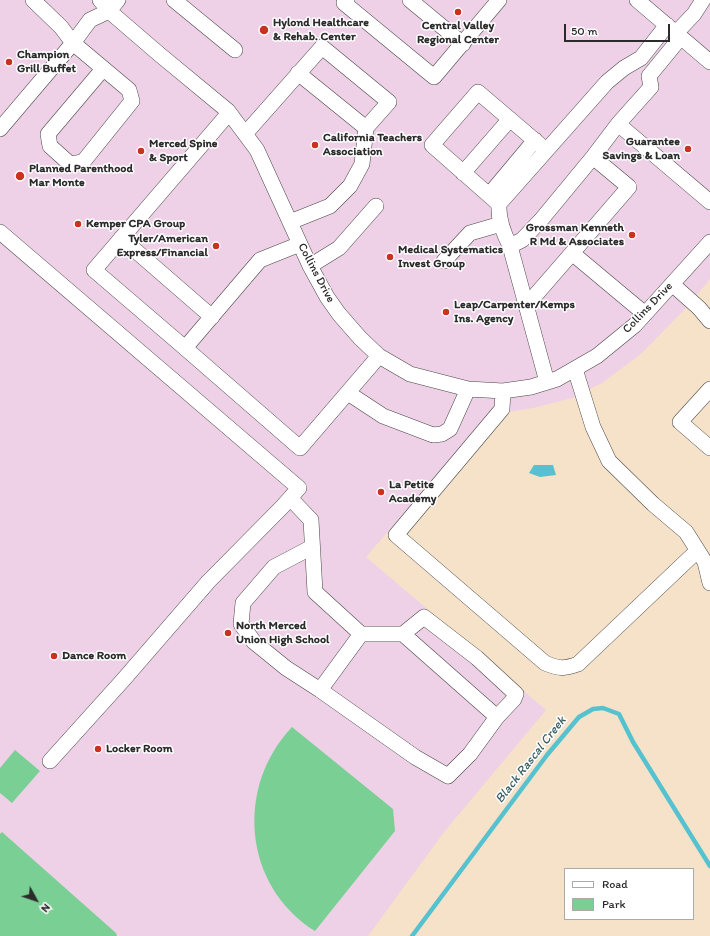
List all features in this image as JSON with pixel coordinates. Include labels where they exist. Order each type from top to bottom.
[{"type":"street","points":[[33,0],[61,27],[73,43],[103,68],[129,90],[132,101],[83,162],[70,164],[50,146],[48,134],[103,68]]},
{"type":"street","points":[[174,0],[235,50]]},
{"type":"street","points":[[347,0],[344,3],[434,77],[499,0]]},
{"type":"street","points":[[410,0],[463,44]]},
{"type":"street","points":[[638,0],[710,62]]},
{"type":"street","points":[[494,199],[541,145],[607,82],[624,68],[641,58],[675,32],[694,14],[703,0]]},
{"type":"street","points":[[0,129],[73,43],[90,20],[109,4]]},
{"type":"street","name":"Collins Drive","points":[[109,4],[159,54],[229,113],[257,150],[310,266],[327,297],[339,314],[360,338],[379,356],[410,374],[468,389],[503,391],[531,387],[557,378],[597,356],[635,325],[710,242]]},
{"type":"street","points":[[510,246],[522,240],[541,220],[618,124],[651,87],[649,76],[675,32]]},
{"type":"street","points":[[245,134],[322,47],[389,102],[366,128],[362,164],[350,186],[330,206],[290,222]]},
{"type":"street","points":[[298,73],[366,128]]},
{"type":"street","points":[[541,145],[478,92],[432,145],[494,199],[504,234],[510,246],[547,382]]},
{"type":"street","points":[[229,113],[94,270],[300,448],[379,356]]},
{"type":"street","points":[[463,173],[510,119]]},
{"type":"street","points":[[618,124],[710,202]]},
{"type":"street","points":[[526,306],[628,187],[593,157]]},
{"type":"street","points":[[310,266],[339,248],[376,206]]},
{"type":"street","points":[[444,262],[470,233],[501,224]]},
{"type":"street","points":[[0,232],[299,488],[208,582],[124,679],[50,761]]},
{"type":"street","points":[[121,238],[212,317]]},
{"type":"street","points":[[185,348],[260,260],[300,244]]},
{"type":"street","points":[[572,253],[645,314]]},
{"type":"street","points":[[672,284],[699,308],[710,321]]},
{"type":"street","points":[[575,368],[593,427],[609,461],[653,504],[686,532],[705,562],[710,581]]},
{"type":"street","points":[[348,393],[384,416],[434,435],[442,434],[450,429],[468,389]]},
{"type":"street","points":[[710,389],[680,422],[710,448]]},
{"type":"street","points":[[503,391],[502,409],[396,535],[545,663],[557,668],[567,668],[578,664],[697,551]]},
{"type":"street","points":[[290,498],[311,520],[315,592],[361,634],[403,634],[424,617],[477,658],[516,694],[514,699],[497,718],[470,754],[448,776],[415,757],[286,668],[254,642],[241,624],[243,603],[274,567],[312,547]]},
{"type":"street","points":[[320,690],[361,634]]},
{"type":"street","points":[[403,634],[497,718]]},
{"type":"shaded area","points":[[0,0],[710,0],[710,279],[684,310],[642,353],[602,383],[572,398],[533,408],[489,415],[366,557],[546,710],[444,832],[368,936],[0,936]]},
{"type":"green space","points":[[292,727],[393,809],[395,831],[315,931],[291,912],[273,889],[261,862],[255,835],[255,806],[261,778],[274,751]]},
{"type":"green space","points":[[15,750],[40,771],[12,803],[0,793],[0,768]]},
{"type":"green space","points":[[2,832],[116,933],[117,936],[0,936],[0,834]]},
{"type":"water","points":[[534,465],[553,465],[556,475],[540,477],[529,473]]},
{"type":"waterway","name":"Black Rascal Creek","points":[[412,936],[547,755],[579,717],[593,709],[603,708],[619,714],[633,742],[710,866]]},
{"type":"place","name":"Central Valley Regional Center","points":[[458,12]]},
{"type":"place","name":"Hylond Healthcare & Rehab. Center","points":[[264,30]]},
{"type":"place","name":"Champion Grill Buffet","points":[[9,62]]},
{"type":"place","name":"California Teachers Association","points":[[315,145]]},
{"type":"place","name":"Guarantee Savings & Loan","points":[[688,149]]},
{"type":"place","name":"Merced Spine & Sport","points":[[141,151]]},
{"type":"place","name":"Planned Parenthood Mar Monte","points":[[20,176]]},
{"type":"place","name":"Kemper CPA Group","points":[[78,224]]},
{"type":"place","name":"Grossman Kenneth R Md & Associates","points":[[632,235]]},
{"type":"place","name":"Tyler/American Express/Financial","points":[[216,246]]},
{"type":"place","name":"Medical Systematics Invest Group","points":[[390,257]]},
{"type":"place","name":"Leap/Carpenter/Kemps Ins. Agency","points":[[446,312]]},
{"type":"place","name":"La Petite Academy","points":[[381,492]]},
{"type":"place","name":"North Merced Union High School","points":[[228,633]]},
{"type":"place","name":"Dance Room","points":[[54,656]]},
{"type":"place","name":"Locker Room","points":[[98,749]]}]
